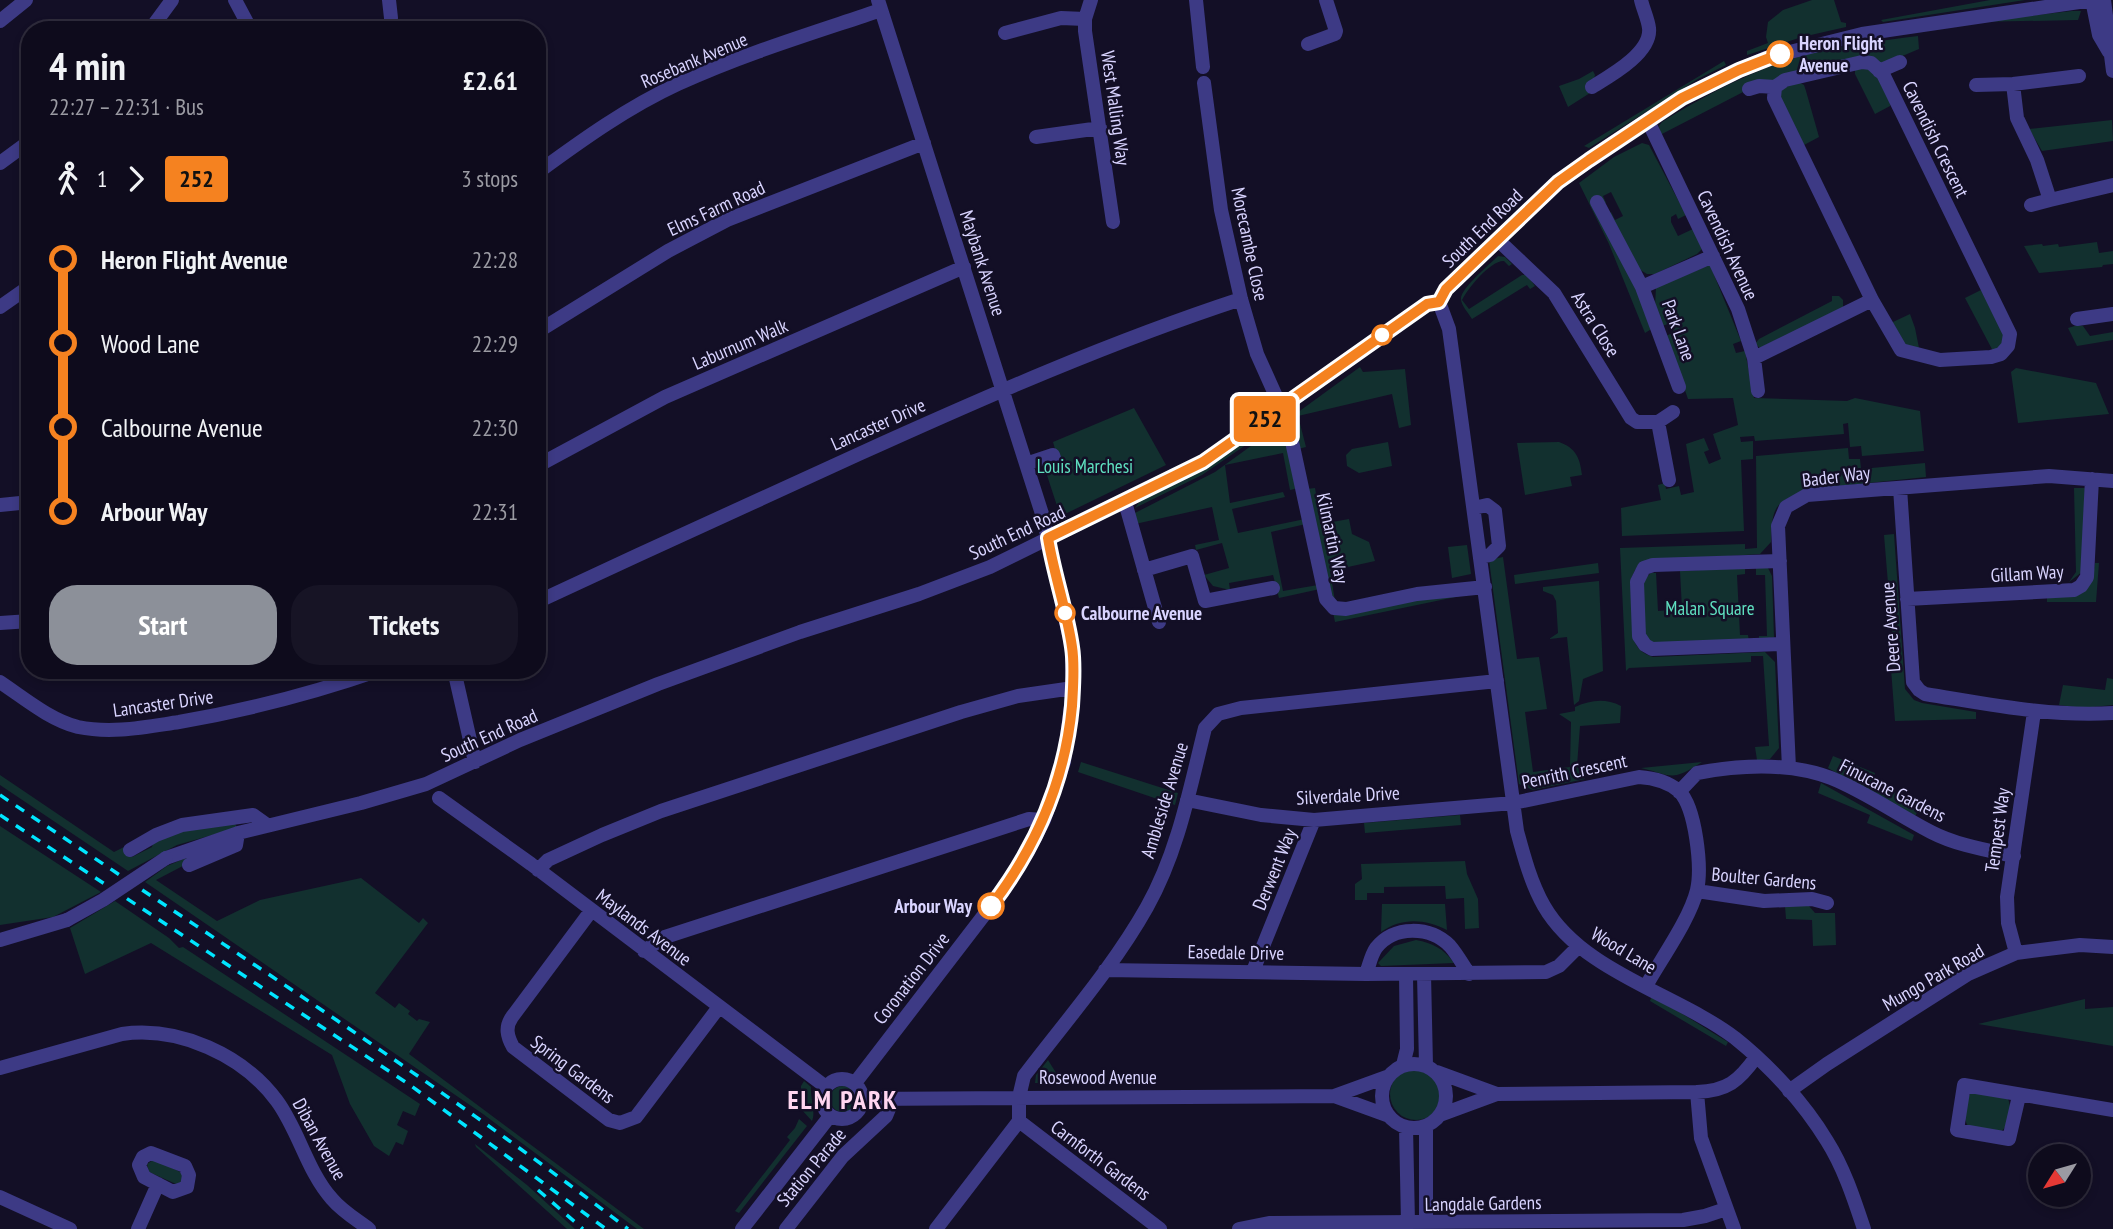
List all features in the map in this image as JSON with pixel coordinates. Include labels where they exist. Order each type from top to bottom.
[{"type":"street","points":[[0,21],[26,0]]},
{"type":"street","points":[[157,21],[172,0]]},
{"type":"street","points":[[235,0],[246,21]]},
{"type":"street","points":[[389,0],[391,18]]},
{"type":"street","name":"West Malling Way","points":[[1091,0],[1085,19],[1113,222]]},
{"type":"street","points":[[1196,0],[1203,67]]},
{"type":"street","points":[[1308,44],[1335,34],[1326,0]]},
{"type":"street","points":[[1591,87],[1634,57],[1647,41],[1649,28],[1641,0]]},
{"type":"street","points":[[2093,0],[2099,35],[2110,53]]},
{"type":"street","name":"South End Road","points":[[0,940],[67,920],[103,900],[166,858],[267,825],[386,796],[426,783],[520,740],[671,679],[800,632],[959,580],[1125,502],[1203,462],[1427,304],[1439,302],[1446,289],[1558,182],[1682,98],[1729,74],[1764,59],[1862,34],[2093,0]]},
{"type":"street","points":[[2104,0],[2113,71]]},
{"type":"street","name":"Maybank Avenue","points":[[879,5],[1004,389],[1048,538]]},
{"type":"street","name":"Rosebank Avenue","points":[[546,166],[595,131],[679,84],[879,5]]},
{"type":"street","points":[[1005,33],[1061,18],[1085,19]]},
{"type":"street","name":"Cavendish Crescent","points":[[1862,62],[1871,63],[1879,71],[1883,74],[2010,334],[2008,346],[2001,354],[1991,358],[1940,360],[1901,350],[1872,300],[1773,98],[1775,87],[1785,80],[1862,62]]},
{"type":"street","points":[[1879,71],[1900,62]]},
{"type":"street","points":[[1976,85],[2013,84],[2079,76]]},
{"type":"street","name":"Morecambe Close","points":[[1203,83],[1221,210],[1241,299],[1258,354],[1282,406]]},
{"type":"street","points":[[2013,84],[2017,118],[2037,160],[2050,200]]},
{"type":"street","points":[[1749,89],[1759,86],[1775,87]]},
{"type":"street","name":"Cavendish Avenue","points":[[1648,121],[1738,309],[1754,358],[1758,391]]},
{"type":"street","points":[[1035,137],[1100,128]]},
{"type":"street","name":"Elms Farm Road","points":[[546,326],[668,251],[727,220],[924,144]]},
{"type":"street","points":[[0,163],[21,148]]},
{"type":"street","points":[[2031,205],[2113,185]]},
{"type":"street","name":"Park Lane","points":[[1603,208],[1642,287],[1679,387]]},
{"type":"street","name":"Astra Close","points":[[1499,240],[1554,293],[1631,418],[1637,422],[1658,422]]},
{"type":"street","name":"Park Lane","points":[[1642,287],[1713,256]]},
{"type":"street","name":"Laburnum Walk","points":[[546,461],[665,397],[964,268]]},
{"type":"street","points":[[0,307],[21,292]]},
{"type":"street","name":"Lancaster Drive","points":[[546,598],[1004,389],[1121,341],[1241,299]]},
{"type":"street","points":[[1754,358],[1872,300]]},
{"type":"street","name":"Wood Lane","points":[[1439,302],[1449,328],[1517,831],[1534,886],[1546,909],[1579,946],[1608,967],[1726,1032],[1756,1057],[1789,1091],[1828,1142],[1853,1195],[1864,1229]]},
{"type":"street","points":[[2077,319],[2113,314]]},
{"type":"street","name":"Kilmartin Way","points":[[1282,406],[1326,599],[1335,608],[1346,610],[1417,594],[1485,587]]},
{"type":"street","points":[[1669,480],[1658,422],[1673,412]]},
{"type":"street","points":[[1026,464],[1053,455],[1055,461]]},
{"type":"street","name":"Bader Way","points":[[1789,768],[1778,526],[1786,507],[1807,495],[2049,476],[2113,481]]},
{"type":"street","name":"Gillam Way","points":[[1907,599],[2074,590],[2081,586],[2087,577],[2092,480]]},
{"type":"street","name":"Deere Avenue","points":[[1899,488],[1913,681],[1919,690],[1925,694],[2034,712],[2083,715],[2113,713]]},
{"type":"street","points":[[1125,502],[1158,622]]},
{"type":"street","points":[[0,505],[21,503]]},
{"type":"street","points":[[1474,508],[1487,505],[1495,511],[1499,546],[1490,555],[1481,557]]},
{"type":"street","name":"Coronation Drive","points":[[855,1083],[1004,889],[1044,820],[1064,762],[1073,688],[1072,649],[1048,538]]},
{"type":"street","points":[[1144,570],[1192,556],[1205,601],[1273,588]]},
{"type":"street","points":[[1780,561],[1654,565],[1644,568],[1637,582],[1639,636],[1645,645],[1652,649],[1782,644]]},
{"type":"street","points":[[0,623],[21,622]]},
{"type":"street","name":"Lancaster Drive","points":[[0,682],[47,714],[75,726],[100,730],[132,729],[261,706],[350,679]]},
{"type":"street","points":[[456,679],[475,762]]},
{"type":"street","name":"Ambleside Avenue","points":[[1019,1097],[1024,1076],[1105,970],[1148,906],[1173,847],[1205,728],[1218,714],[1241,708],[1497,681]]},
{"type":"street","points":[[538,870],[548,860],[661,811],[961,712],[1017,696],[1073,688]]},
{"type":"street","name":"Tempest Way","points":[[2016,953],[2008,923],[2007,897],[2034,712]]},
{"type":"street","name":"Finucane Gardens","points":[[1679,792],[1697,773],[1760,767],[1789,768],[1830,778],[1934,834],[2014,856]]},
{"type":"street","name":"Penrith Crescent","points":[[1513,803],[1639,777],[1658,778],[1679,792]]},
{"type":"street","points":[[1646,986],[1697,891],[1700,872],[1697,847],[1689,807],[1679,792]]},
{"type":"street","name":"Maylands Avenue","points":[[439,798],[825,1087]]},
{"type":"street","name":"Silverdale Drive","points":[[1187,800],[1261,815],[1314,820],[1513,803]]},
{"type":"street","name":"South End Road","points":[[130,850],[156,835],[182,825],[253,816],[267,825]]},
{"type":"street","points":[[644,951],[665,937],[1029,819],[1044,820]]},
{"type":"street","name":"Derwent Way","points":[[1253,971],[1314,820]]},
{"type":"street","name":"South End Road","points":[[189,866],[236,845],[238,834]]},
{"type":"street","name":"Boulter Gardens","points":[[1697,891],[1764,901],[1812,899],[1828,903]]},
{"type":"street","name":"Spring Gardens","points":[[591,911],[512,1017],[507,1031],[513,1047],[609,1120],[620,1123],[636,1117],[719,1007]]},
{"type":"street","points":[[1366,974],[1374,949],[1387,938],[1406,931],[1429,931],[1434,934],[1450,946],[1469,974]]},
{"type":"street","name":"Mungo Park Road","points":[[1789,1091],[1968,974],[2016,953],[2080,945],[2113,947]]},
{"type":"street","name":"Easedale Drive","points":[[1105,970],[1366,974],[1546,972],[1559,966],[1579,946]]},
{"type":"street","points":[[1403,1065],[1407,1049],[1406,974]]},
{"type":"street","points":[[1424,974],[1432,1069],[1444,1082],[1447,1093],[1446,1105],[1440,1115]]},
{"type":"street","name":"Diban Avenue","points":[[0,1068],[139,1031],[163,1032],[190,1040],[235,1063],[278,1102],[332,1200],[369,1229]]},
{"type":"street","points":[[1335,1096],[1389,1116],[1406,1127],[1426,1126],[1440,1115],[1497,1094],[1714,1091],[1728,1087],[1747,1070],[1756,1057]]},
{"type":"street","points":[[1335,1096],[1389,1076],[1403,1065],[1415,1063],[1497,1094]]},
{"type":"street","points":[[1389,1076],[1382,1096],[1389,1116]]},
{"type":"street","points":[[839,1079],[855,1083],[863,1099],[861,1108],[848,1119],[838,1120],[830,1116],[822,1105],[825,1087],[839,1079]]},
{"type":"street","points":[[2019,1096],[2009,1139],[1957,1130],[1964,1085],[2113,1110]]},
{"type":"street","points":[[1698,1093],[1702,1138],[1734,1229]]},
{"type":"street","name":"Rosewood Avenue","points":[[863,1099],[1335,1096]]},
{"type":"street","points":[[943,1227],[1019,1121],[1019,1097]]},
{"type":"street","name":"Station Parade","points":[[786,1229],[843,1156],[886,1116],[893,1099]]},
{"type":"street","points":[[743,1229],[830,1116]]},
{"type":"street","name":"Carnforth Gardens","points":[[1019,1121],[1160,1229]]},
{"type":"street","points":[[1426,1126],[1426,1223]]},
{"type":"street","points":[[1406,1127],[1408,1223]]},
{"type":"street","points":[[138,1229],[158,1184]]},
{"type":"street","points":[[0,1198],[70,1229]]},
{"type":"street","name":"Langdale Gardens","points":[[1238,1229],[1269,1223],[1537,1226],[1683,1220],[1726,1209]]},
{"type":"green space","points":[[1812,0],[1834,0],[1841,22],[1846,23],[1846,27],[1802,37],[1747,55],[1747,51],[1768,43],[1768,22],[1783,10]]},
{"type":"green space","points":[[1990,0],[2025,0],[1883,22],[1881,20]]},
{"type":"green space","points":[[2081,11],[2078,20],[1973,22]]},
{"type":"green space","points":[[1918,36],[1919,49],[1881,65],[1749,89],[1660,135],[1659,126],[1662,122],[1713,92],[1767,68],[1832,49]]},
{"type":"green space","points":[[1724,61],[1726,65],[1698,79],[1589,148],[1584,146]]},
{"type":"green space","points":[[1871,67],[1891,99],[1890,106],[1875,114],[1855,74],[1855,69]]},
{"type":"green space","points":[[1593,71],[1595,75],[1590,93],[1568,107],[1559,86]]},
{"type":"green space","points":[[1797,81],[1804,85],[1819,137],[1804,145],[1778,92]]},
{"type":"green space","points":[[2112,120],[2113,141],[2042,151],[2029,129]]},
{"type":"green space","points":[[1642,143],[1649,145],[1686,215],[1678,219],[1676,214],[1671,217],[1678,236],[1693,229],[1702,249],[1655,274],[1647,274],[1637,268],[1609,215],[1611,212],[1615,220],[1623,216],[1611,192],[1603,196],[1606,203],[1602,204],[1653,328],[1645,333],[1609,244],[1579,183],[1614,157]]},
{"type":"green space","points":[[2097,242],[2099,253],[2113,251],[2113,264],[2039,273],[2024,246],[2058,244],[2059,247]]},
{"type":"green space","points":[[1498,256],[1505,257],[1512,264],[1509,266],[1504,261],[1499,262],[1480,276],[1462,300],[1469,309],[1522,275],[1527,275],[1535,286],[1530,289],[1527,285],[1472,319],[1462,304],[1461,299],[1462,295],[1470,283]]},
{"type":"green space","points":[[1710,265],[1741,341],[1733,344],[1736,353],[1745,351],[1754,398],[1847,401],[1855,398],[1920,411],[1924,451],[1862,456],[1861,446],[1850,447],[1848,423],[1843,424],[1844,434],[1755,441],[1754,436],[1740,437],[1741,442],[1753,441],[1753,459],[1741,460],[1744,531],[1622,536],[1621,508],[1661,500],[1658,485],[1665,483],[1666,489],[1679,486],[1681,495],[1694,492],[1686,444],[1704,438],[1709,450],[1704,452],[1709,464],[1721,459],[1713,434],[1738,425],[1733,398],[1688,399],[1666,336],[1672,333],[1668,324],[1662,326],[1655,307],[1656,287]]},
{"type":"green space","points":[[1981,290],[2007,334],[2004,343],[1994,353],[1965,298]]},
{"type":"green space","points":[[1832,296],[1839,296],[1843,300],[1843,308],[1760,348],[1755,344],[1759,339],[1832,301]]},
{"type":"green space","points":[[1910,314],[1920,353],[1902,347],[1890,327],[1893,322]]},
{"type":"green space","points":[[2083,326],[2090,336],[2113,332],[2113,340],[2077,346],[2068,328]]},
{"type":"green space","points":[[1360,367],[1363,372],[1405,369],[1411,425],[1399,428],[1392,394],[1298,416],[1306,447],[1298,449],[1290,418]]},
{"type":"green space","points":[[2016,368],[2096,383],[2109,414],[2018,423],[2011,372]]},
{"type":"green space","name":"Louis Marchesi","points":[[1134,408],[1166,465],[1065,514],[1059,512],[1043,463],[1055,449],[1053,442]]},
{"type":"green space","points":[[1277,417],[1282,420],[1202,475],[1135,508],[1140,501],[1196,473]]},
{"type":"green space","points":[[1284,422],[1299,488],[1290,490],[1283,453],[1225,465],[1230,503],[1283,492],[1285,497],[1232,509],[1238,533],[1305,519],[1306,524],[1271,532],[1283,591],[1318,585],[1320,589],[1279,598],[1273,575],[1229,583],[1230,590],[1213,586],[1204,575],[1229,568],[1222,543],[1196,550],[1195,545],[1219,540],[1212,507],[1135,524],[1135,513],[1215,472]]},
{"type":"green space","points":[[1388,442],[1392,466],[1359,473],[1347,466],[1346,455],[1352,449]]},
{"type":"green space","points":[[1559,442],[1576,454],[1582,475],[1570,477],[1572,486],[1525,495],[1517,443]]},
{"type":"green space","points":[[1848,448],[1849,459],[1860,459],[1861,469],[1925,463],[1926,477],[1811,489],[1790,497],[1778,506],[1773,520],[1771,542],[1760,554],[1650,561],[1635,570],[1631,579],[1633,638],[1638,648],[1646,654],[1653,657],[1765,652],[1775,662],[1779,748],[1770,759],[1757,760],[1755,747],[1769,746],[1763,656],[1751,656],[1751,662],[1629,668],[1626,671],[1620,548],[1745,544],[1745,549],[1757,548],[1756,456]]},
{"type":"green space","points":[[1315,488],[1321,524],[1349,519],[1352,534],[1369,542],[1375,561],[1330,571],[1335,601],[1330,602],[1307,489]]},
{"type":"green space","points":[[2074,488],[2085,488],[2082,572],[2069,582],[2076,572]]},
{"type":"green space","points":[[1894,534],[1905,689],[1914,700],[1976,712],[1976,719],[1895,721],[1890,656],[1894,656],[1884,535]]},
{"type":"green space","points":[[1467,545],[1471,574],[1452,578],[1448,547]]},
{"type":"green space","points":[[1503,557],[1517,659],[1539,657],[1547,709],[1525,712],[1533,772],[1570,767],[1571,722],[1559,714],[1575,711],[1575,707],[1592,701],[1621,706],[1620,723],[1580,726],[1577,766],[1583,765],[1585,779],[1533,790],[1519,784],[1489,560]]},
{"type":"green space","points":[[1598,563],[1599,573],[1515,584],[1514,575]]},
{"type":"green space","points":[[2095,563],[2099,563],[2096,602],[2047,602],[2047,597],[2074,595],[2086,588]]},
{"type":"green space","name":"Malan Square","points":[[1745,568],[1745,574],[1737,575],[1740,635],[1748,635],[1749,642],[1649,643],[1643,631],[1644,579],[1651,573],[1656,573],[1658,611],[1682,609],[1680,571]]},
{"type":"green space","points":[[1756,568],[1768,568],[1772,576],[1774,637],[1759,641],[1759,636],[1767,636],[1765,575],[1756,575]]},
{"type":"green space","points":[[1599,581],[1603,671],[1583,679],[1579,701],[1574,705],[1567,637],[1549,639],[1558,633],[1556,601],[1553,595],[1543,591],[1543,587]]},
{"type":"green space","points":[[1469,588],[1470,594],[1335,622],[1333,612]]},
{"type":"green space","points":[[2107,678],[2113,679],[2113,705],[2082,708],[2059,705],[2063,685],[2105,690]]},
{"type":"green space","points":[[1833,756],[1875,773],[1872,782],[1922,804],[1914,818],[1828,768]]},
{"type":"green space","points":[[1081,762],[1178,793],[1175,805],[1078,772]]},
{"type":"green space","points":[[1702,762],[1672,776],[1641,768]]},
{"type":"green space","points":[[0,775],[114,852],[124,847],[132,857],[152,847],[153,842],[186,828],[235,823],[237,828],[177,845],[128,871],[0,785]]},
{"type":"green space","points":[[1821,783],[1914,835],[1912,841],[1867,823],[1870,815],[1818,793]]},
{"type":"green space","points":[[1460,815],[1461,825],[1365,833],[1364,823]]},
{"type":"green space","points":[[0,826],[101,892],[53,917],[0,925]]},
{"type":"green space","points":[[205,850],[198,858],[156,880],[217,921],[260,900],[361,878],[419,923],[423,918],[428,923],[375,993],[395,1008],[399,1003],[410,1011],[408,1014],[417,1021],[419,1019],[430,1022],[409,1054],[644,1229],[637,1229],[483,1114],[145,882],[167,866]]},
{"type":"green space","points":[[1465,861],[1467,874],[1478,899],[1479,928],[1465,929],[1464,898],[1446,899],[1445,886],[1384,887],[1384,893],[1367,893],[1367,900],[1355,900],[1355,884],[1362,879],[1361,864]]},
{"type":"green space","points":[[115,901],[169,938],[179,948],[183,947],[420,1104],[415,1116],[403,1111],[397,1125],[408,1131],[403,1145],[396,1142],[389,1156],[374,1146],[350,1104],[332,1055],[151,943],[85,974],[70,928]]},
{"type":"green space","points":[[1382,904],[1445,904],[1447,930],[1414,921],[1397,924],[1381,932]]},
{"type":"green space","points":[[1785,906],[1809,906],[1815,913],[1835,913],[1836,945],[1813,946],[1812,920],[1786,919]]},
{"type":"green space","points":[[1416,940],[1438,947],[1454,963],[1381,966],[1378,963],[1394,946]]},
{"type":"green space","points":[[1652,995],[1728,1042],[1726,1046],[1650,1001]]},
{"type":"green space","points":[[2085,999],[2085,1009],[2113,1007],[2113,1046],[1978,1024]]},
{"type":"green space","points":[[1048,1060],[1063,1084],[1035,1083],[1036,1075]]},
{"type":"green space","points":[[1416,1068],[1426,1070],[1434,1076],[1440,1084],[1440,1104],[1434,1112],[1426,1118],[1416,1120],[1406,1118],[1398,1112],[1392,1104],[1390,1094],[1392,1084],[1398,1076],[1406,1070]]},
{"type":"green space","points":[[804,1081],[811,1087],[812,1121],[801,1109],[801,1086]]},
{"type":"green space","points":[[843,1086],[852,1090],[856,1099],[852,1108],[843,1112],[834,1108],[830,1099],[834,1090]]},
{"type":"green space","points":[[1972,1092],[2008,1099],[2009,1118],[1999,1133],[1968,1126],[1965,1108]]},
{"type":"green space","points":[[799,1119],[807,1126],[739,1213],[735,1211],[790,1140],[787,1137]]},
{"type":"green space","points":[[475,1144],[527,1185],[575,1229],[567,1229]]},
{"type":"green space","points":[[155,1159],[180,1172],[183,1176],[182,1182],[176,1184],[149,1172],[147,1164]]},
{"type":"railway","points":[[0,795],[396,1061],[628,1229]]},
{"type":"railway","points":[[0,815],[410,1085],[606,1229]]},
{"type":"railway","points":[[538,1190],[583,1229]]},
{"type":"bus line","name":"252","points":[[991,906],[1028,851],[1044,820],[1064,762],[1073,688],[1072,649],[1048,538],[1203,462],[1427,304],[1439,302],[1446,289],[1546,193],[1589,160],[1709,83],[1780,54]]},
{"type":"place","name":"Heron Flight Avenue","points":[[1780,54]]},
{"type":"place","name":"Calbourne Avenue","points":[[1065,613]]},
{"type":"place","name":"Arbour Way","points":[[991,906]]},
{"type":"district","name":"ELM PARK","points":[[843,1099]]}]
